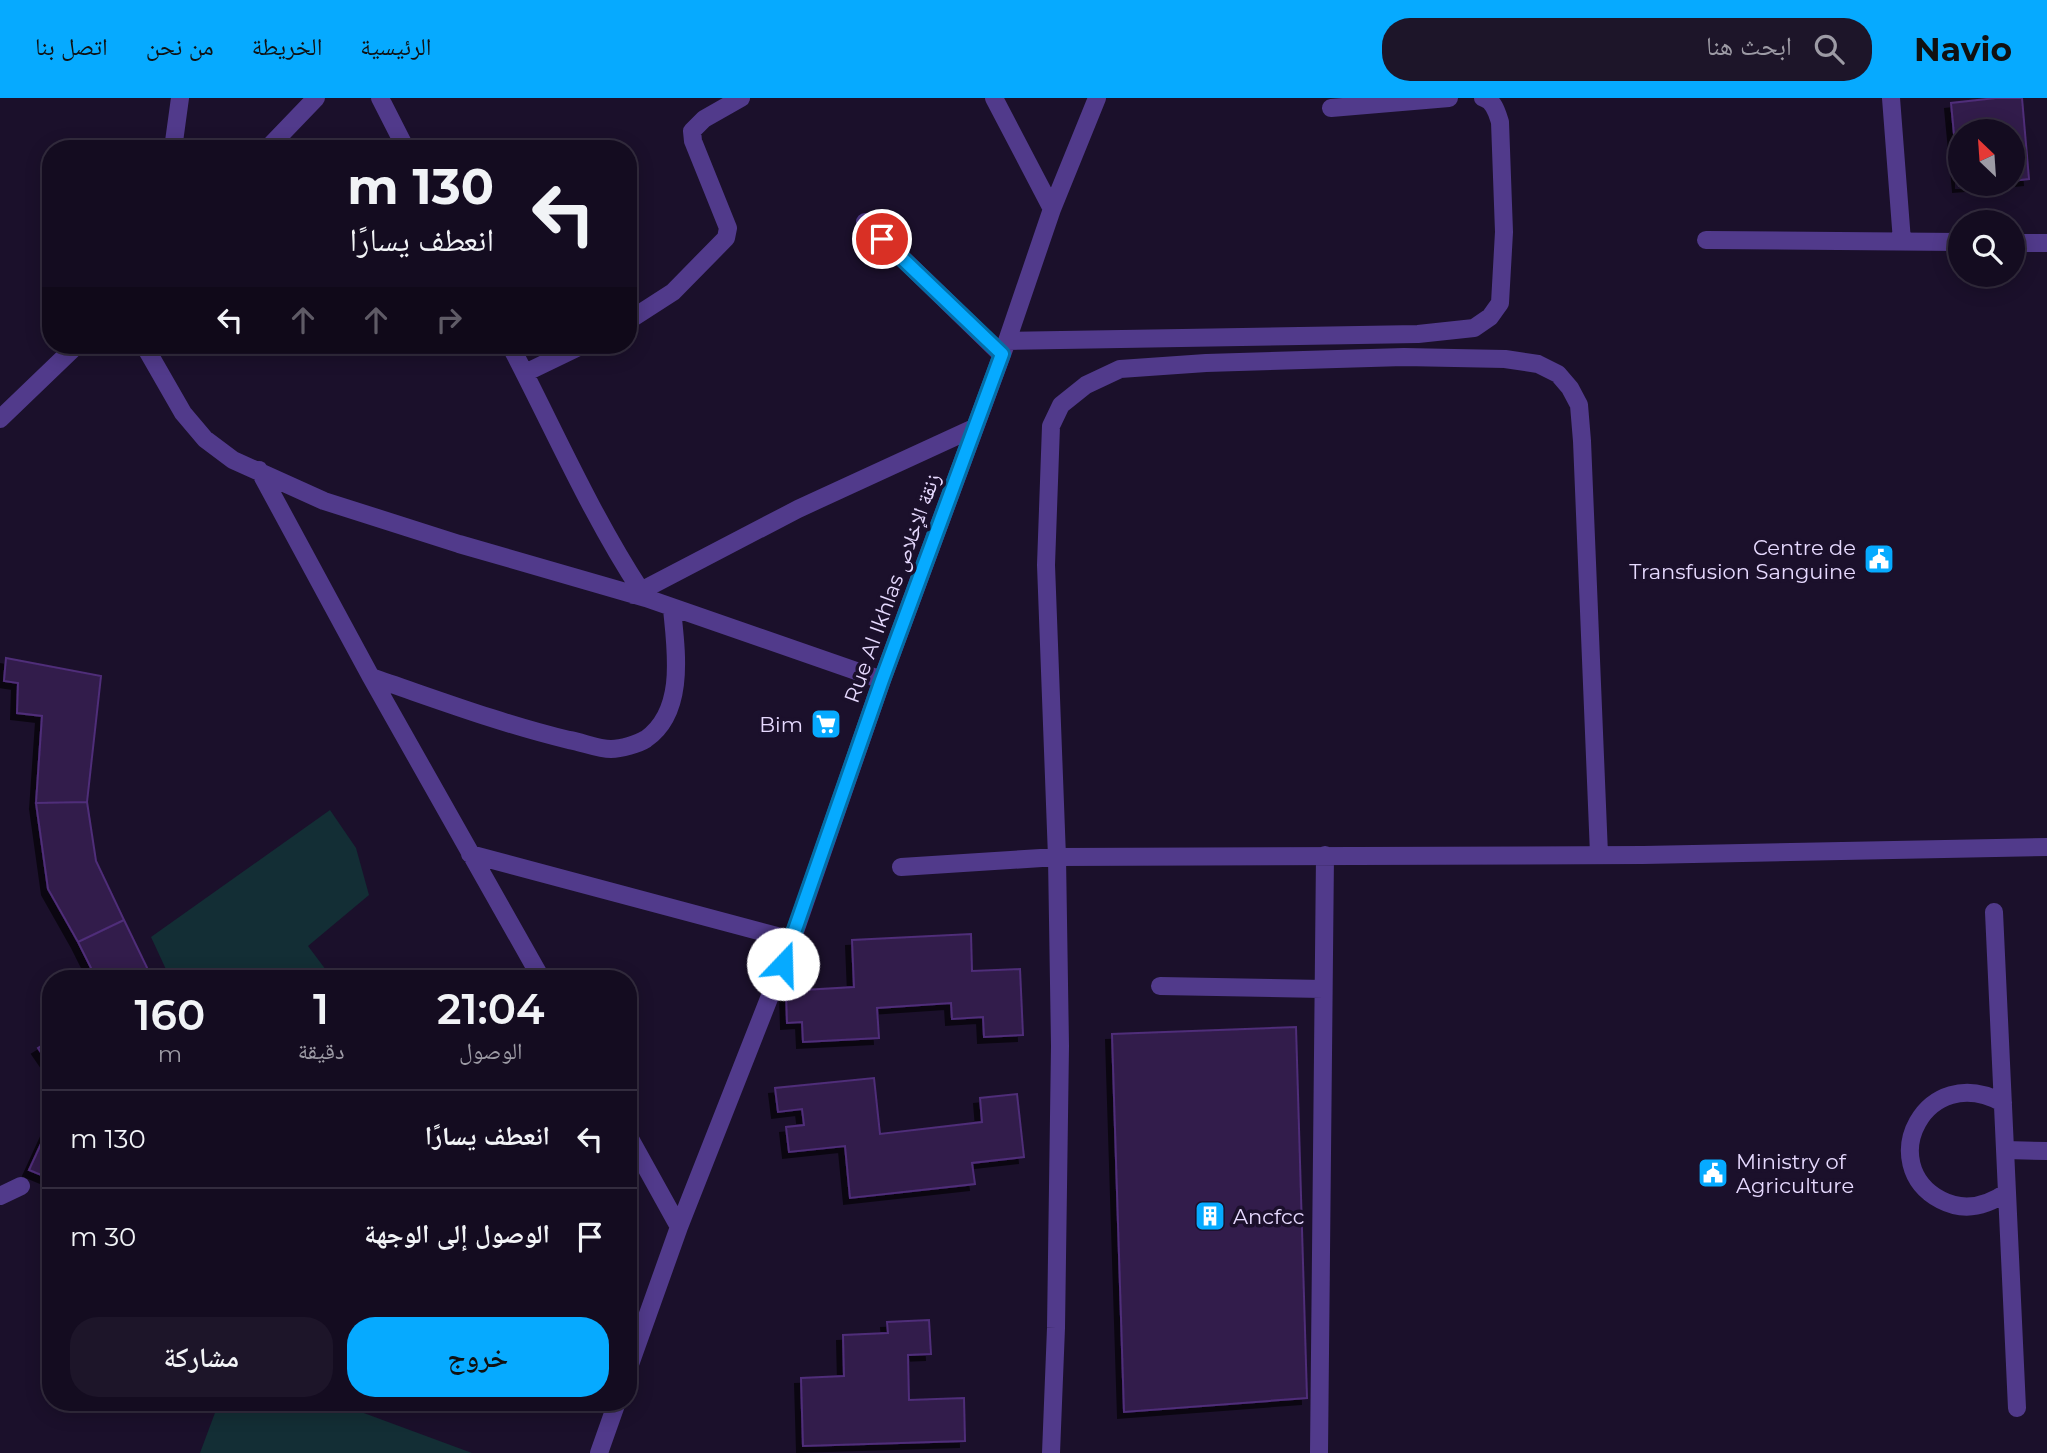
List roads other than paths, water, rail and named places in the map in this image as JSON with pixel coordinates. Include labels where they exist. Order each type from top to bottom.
[{"type":"street","points":[[174,140],[180,98]]},
{"type":"street","points":[[276,140],[316,98]]},
{"type":"street","points":[[380,98],[402,140]]},
{"type":"street","points":[[637,315],[673,292],[726,238],[728,228],[693,141],[692,131],[716,104],[741,98]]},
{"type":"street","points":[[994,98],[1052,209]]},
{"type":"street","name":"Rue Al Ikhlas زنقة الإخلاص","points":[[637,1345],[679,1227],[792,940],[882,680],[1052,209],[1097,98]]},
{"type":"street","points":[[1331,108],[1449,98]]},
{"type":"street","points":[[865,222],[1004,347],[1418,334],[1474,328],[1490,317],[1500,303],[1503,254],[1500,122],[1495,108],[1483,98]]},
{"type":"street","points":[[1891,98],[1902,241]]},
{"type":"street","points":[[1706,240],[1948,242]]},
{"type":"street","points":[[2025,243],[2047,243]]},
{"type":"street","points":[[0,419],[68,354]]},
{"type":"street","points":[[149,354],[183,413],[205,439],[233,460],[324,501],[459,544],[637,593],[672,609],[882,680]]},
{"type":"street","points":[[515,354],[637,593]]},
{"type":"street","points":[[525,373],[564,354]]},
{"type":"street","points":[[1051,1453],[1056,1328],[1060,1046],[1057,857],[1046,565],[1051,426],[1061,405],[1086,385],[1120,369],[1206,363],[1404,357],[1505,359],[1538,364],[1558,374],[1579,405],[1583,442],[1600,854]]},
{"type":"street","points":[[637,593],[798,509],[974,428]]},
{"type":"street","points":[[259,470],[370,677],[536,970]]},
{"type":"street","points":[[370,677],[541,733],[611,749],[646,739],[669,710],[675,670],[672,609]]},
{"type":"street","points":[[901,867],[1057,857],[2047,848]]},
{"type":"street","points":[[470,853],[792,940]]},
{"type":"street","points":[[1319,1453],[1325,855]]},
{"type":"street","points":[[1994,912],[2017,1408]]},
{"type":"street","points":[[1160,986],[1323,989]]},
{"type":"street","points":[[2003,1103],[1975,1092],[1959,1092],[1944,1097],[1931,1105],[1921,1116],[1910,1145],[1911,1160],[1924,1188],[1950,1205],[1980,1206],[2007,1192]]},
{"type":"street","points":[[2006,1150],[2047,1151]]},
{"type":"street","points":[[637,1151],[679,1227]]},
{"type":"street","points":[[0,1196],[21,1186]]},
{"type":"street","points":[[599,1453],[614,1411]]},
{"type":"place","name":"Centre de Transfusion Sanguine","points":[[1879,559]]},
{"type":"place","name":"Bim","points":[[826,724]]},
{"type":"place","name":"Ministry of Agriculture","points":[[1713,1173]]},
{"type":"place","name":"Ancfcc","points":[[1210,1216]]}]
